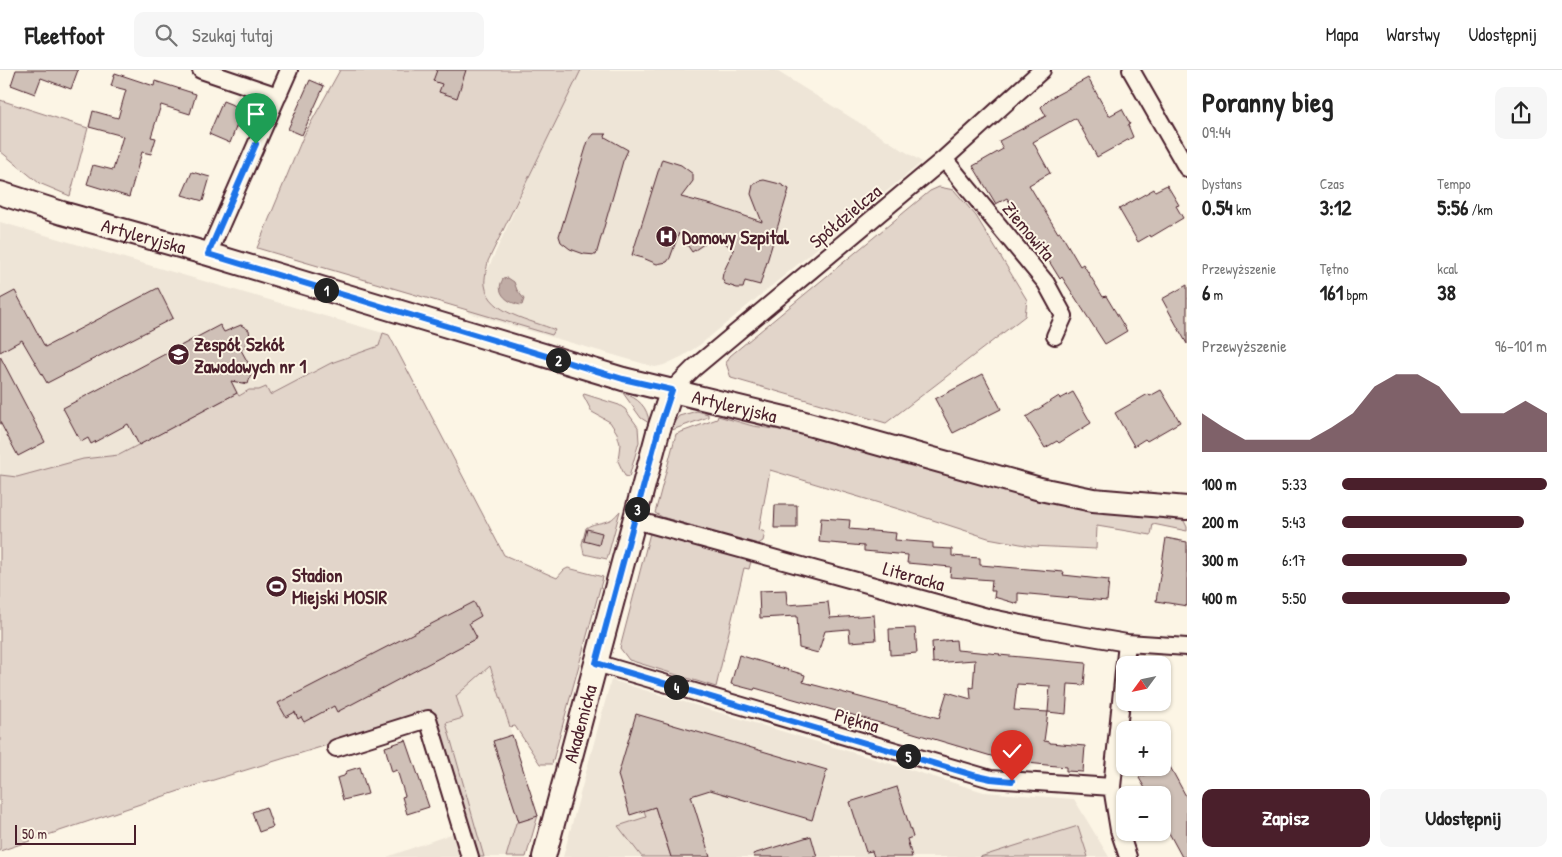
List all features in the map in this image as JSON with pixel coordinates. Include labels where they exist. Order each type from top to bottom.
[{"type":"street","points":[[201,70],[278,96]]},
{"type":"street","points":[[208,254],[289,70]]},
{"type":"street","name":"Spółdzielcza","points":[[672,390],[694,368],[944,159],[1042,70]]},
{"type":"street","points":[[1132,70],[1187,168]]},
{"type":"street","name":"Ziemowita","points":[[944,159],[1046,283],[1064,316],[1055,336]]},
{"type":"street","name":"Artyleryjska","points":[[0,193],[623,379],[801,422],[1040,489],[1093,500],[1187,508]]},
{"type":"street","name":"Akademicka","points":[[544,857],[662,418],[672,390]]},
{"type":"street","name":"Literacka","points":[[635,520],[986,617],[1045,630],[1127,644],[1187,647]]},
{"type":"street","points":[[1127,644],[1112,787],[1117,824],[1128,857]]},
{"type":"street","name":"Piękna","points":[[596,663],[982,777],[1012,781],[1112,787]]},
{"type":"street","points":[[336,748],[428,719],[470,857]]},
{"type":"shaded area","points":[[340,70],[581,70],[488,261],[485,276],[488,295],[494,303],[513,315],[555,330],[552,335],[257,248],[303,137]]},
{"type":"shaded area","name":"Domowy Szpital","points":[[578,70],[775,70],[922,162],[701,344],[683,356],[655,367],[468,313]]},
{"type":"shaded area","points":[[0,100],[88,128],[70,196],[39,183],[0,151]]},
{"type":"shaded area","points":[[939,187],[954,190],[976,216],[1027,300],[1025,316],[886,423],[731,378],[726,363],[730,356],[930,191]]},
{"type":"shaded area","name":"Zespół Szkół Zawodowych nr 1","points":[[0,222],[383,333],[379,346],[331,363],[270,395],[259,390],[249,390],[238,396],[236,393],[119,455],[83,459],[17,477],[0,475]]},
{"type":"shaded area","points":[[508,278],[514,282],[524,299],[522,305],[504,297],[500,289],[501,284],[503,279]]},
{"type":"shaded area","name":"Stadion Miejski MOSIR","points":[[383,333],[389,335],[504,555],[557,578],[568,568],[603,577],[552,764],[540,764],[515,726],[510,727],[490,666],[456,696],[463,718],[446,723],[484,857],[479,857],[477,848],[469,843],[432,710],[417,715],[412,719],[194,786],[0,851],[0,475],[17,477],[83,459],[119,455],[237,393],[239,396],[249,390],[259,390],[266,387],[270,395],[331,363],[379,346]]},
{"type":"shaded area","points":[[623,393],[638,400],[647,412],[649,423],[641,418]]},
{"type":"shaded area","points":[[584,394],[619,405],[625,409],[638,427],[639,442],[629,477],[625,476],[618,461],[620,444],[617,433],[610,422],[592,412]]},
{"type":"shaded area","points":[[697,411],[708,414],[708,417],[672,430],[669,429],[679,416]]},
{"type":"shaded area","points":[[718,416],[753,426],[808,434],[1182,517],[1187,531],[1153,524],[1151,535],[1097,526],[1096,549],[1031,546],[988,538],[770,470],[759,530],[765,532],[763,541],[757,545],[662,517],[655,513],[676,434],[717,419]]},
{"type":"shaded area","points":[[620,511],[607,559],[584,554],[582,544],[586,528],[611,520]]},
{"type":"shaded area","points":[[650,533],[659,533],[749,558],[751,561],[749,569],[744,568],[716,687],[629,660],[620,648]]},
{"type":"shaded area","points":[[489,665],[538,815],[516,823],[506,857],[484,857],[446,723],[462,718],[456,696]]},
{"type":"shaded area","points":[[611,680],[984,792],[1074,799],[1109,857],[563,857]]},
{"type":"shaded area","points":[[655,807],[671,857],[642,857],[618,826],[646,817],[644,810]]},
{"type":"shaded area","points":[[538,815],[526,857],[506,857],[516,823]]},
{"type":"shaded area","points":[[1078,826],[1088,857],[980,857]]},
{"type":"shaded area","points":[[454,833],[461,857],[387,857]]},
{"type":"building","points":[[16,70],[78,70],[71,89],[41,78],[35,94],[11,85]]},
{"type":"building","points":[[437,70],[466,70],[457,98],[439,92],[442,84],[433,81]]},
{"type":"building","points":[[115,73],[154,86],[155,81],[196,94],[190,114],[161,105],[151,137],[156,138],[151,154],[142,152],[129,197],[87,184],[93,165],[113,170],[123,136],[89,127],[93,111],[118,118],[126,90],[111,86]]},
{"type":"building","points":[[1088,78],[1109,116],[1122,109],[1130,124],[1128,125],[1133,137],[1097,157],[1076,118],[1033,142],[1050,173],[1029,185],[1080,266],[1083,264],[1103,297],[1106,296],[1127,331],[1105,344],[1062,277],[1060,279],[1039,245],[1037,246],[1007,198],[996,204],[973,166],[1003,149],[999,141],[1046,116],[1041,107],[1049,99]]},
{"type":"building","points":[[310,80],[324,86],[302,135],[288,129]]},
{"type":"building","points":[[223,101],[243,109],[230,143],[209,134]]},
{"type":"building","points":[[594,134],[606,134],[605,137],[628,150],[623,161],[596,255],[584,254],[570,249],[561,242],[559,236],[588,141]]},
{"type":"building","points":[[662,159],[681,165],[693,174],[693,181],[681,197],[716,206],[762,222],[751,194],[753,185],[758,181],[764,180],[780,184],[789,189],[760,285],[745,281],[743,288],[737,288],[725,284],[722,279],[723,273],[734,250],[719,241],[707,242],[692,252],[679,233],[667,262],[657,264],[632,255]]},
{"type":"building","points":[[192,172],[210,177],[203,201],[182,195]]},
{"type":"building","points":[[1167,185],[1179,205],[1176,206],[1183,218],[1151,237],[1150,235],[1138,242],[1119,209],[1154,189],[1155,191]]},
{"type":"building","points":[[1187,285],[1187,344],[1162,299]]},
{"type":"building","points":[[158,288],[173,318],[47,383],[22,340],[0,352],[0,299],[15,291],[45,347]]},
{"type":"building","points":[[220,325],[224,332],[241,325],[249,330],[250,337],[245,344],[246,347],[241,350],[252,370],[248,384],[231,381],[237,393],[139,445],[128,424],[91,444],[88,438],[81,442],[63,408]]},
{"type":"building","points":[[0,356],[45,442],[18,456],[0,422]]},
{"type":"building","points":[[983,374],[1001,409],[953,433],[935,399]]},
{"type":"building","points":[[1161,390],[1180,422],[1147,441],[1145,439],[1134,446],[1115,413],[1148,394],[1150,396]]},
{"type":"building","points":[[1073,392],[1091,423],[1059,443],[1057,441],[1045,448],[1026,417],[1059,396],[1060,399]]},
{"type":"building","points":[[775,505],[797,505],[797,528],[774,528]]},
{"type":"building","points":[[821,518],[850,520],[849,529],[896,533],[895,540],[933,543],[933,548],[952,549],[952,556],[980,558],[980,565],[1064,572],[1063,575],[1109,580],[1107,601],[1018,593],[1018,604],[994,597],[995,591],[991,591],[992,580],[950,577],[951,567],[907,563],[908,555],[864,551],[864,546],[819,542]]},
{"type":"building","points":[[587,529],[602,533],[599,545],[584,541]]},
{"type":"building","points":[[1166,538],[1187,542],[1187,606],[1156,601]]},
{"type":"building","points":[[786,590],[787,605],[828,602],[830,618],[874,615],[876,640],[850,642],[849,629],[825,631],[818,653],[799,648],[797,616],[760,618],[759,591]]},
{"type":"building","points":[[474,602],[481,616],[469,623],[477,638],[337,712],[334,706],[304,722],[301,717],[298,719],[295,712],[286,717],[278,703]]},
{"type":"building","points":[[915,628],[917,653],[890,655],[889,629]]},
{"type":"building","points":[[956,640],[957,650],[1086,663],[1084,685],[1068,684],[1066,714],[1048,712],[1044,741],[1085,746],[1083,772],[1066,771],[1066,767],[1008,761],[836,710],[755,688],[754,690],[731,684],[739,655],[805,675],[803,682],[939,718],[947,692],[971,699],[970,687],[973,688],[975,660],[933,663],[932,642]],"holes":[[[1017,684],[1050,686],[1048,712],[1014,710]]]},
{"type":"building","points":[[636,714],[827,770],[812,820],[710,790],[691,796],[710,857],[671,857],[655,807],[630,815],[618,775]]},
{"type":"building","points":[[512,735],[538,816],[519,822],[493,741]]},
{"type":"building","points":[[406,740],[429,807],[407,814],[402,797],[405,796],[397,770],[392,772],[385,747]]},
{"type":"building","points":[[360,767],[368,794],[343,800],[337,778],[344,776],[347,771]]},
{"type":"building","points":[[1171,769],[1187,798],[1187,857],[1182,857],[1171,837],[1171,786],[1144,786],[1139,778],[1143,776],[1171,776]]},
{"type":"building","points":[[897,787],[913,837],[907,839],[912,857],[874,857],[872,851],[866,852],[850,802]]},
{"type":"building","points":[[266,807],[273,827],[259,832],[252,812]]},
{"type":"building","points":[[811,836],[817,857],[754,857],[753,854]]},
{"type":"place","name":"Domowy Szpital","points":[[666,237]]},
{"type":"place","name":"Zespół Szkół Zawodowych nr 1","points":[[178,355]]},
{"type":"place","name":"Stadion Miejski MOSIR","points":[[276,586]]},
{"type":"route","points":[[256,144],[208,254],[623,379],[672,390],[658,432],[596,663],[973,775],[1012,781]]}]
